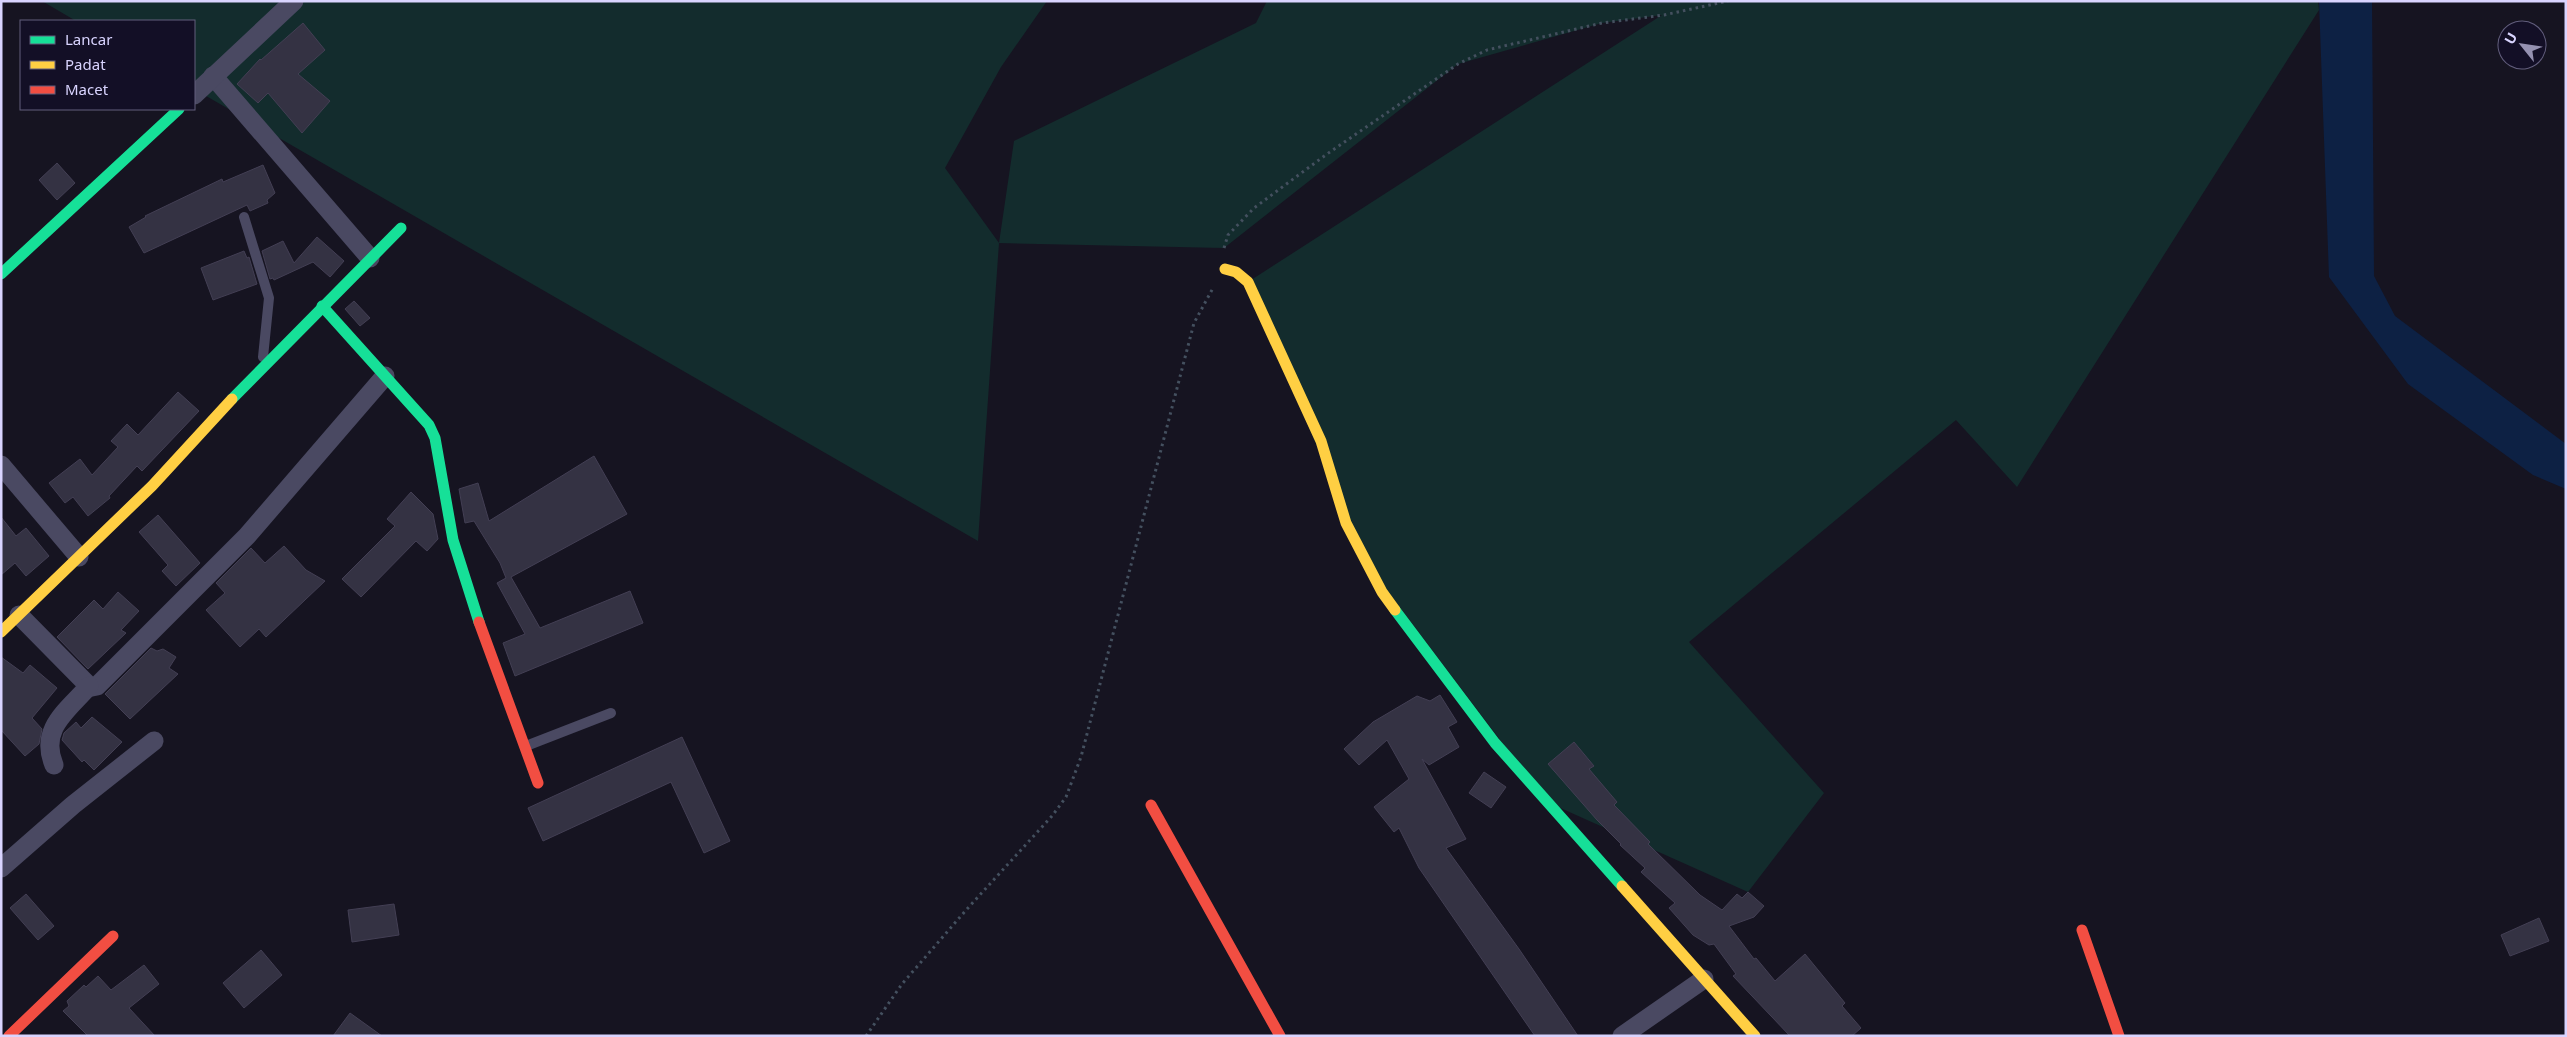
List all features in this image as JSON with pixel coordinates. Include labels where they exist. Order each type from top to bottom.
[{"type":"street","points":[[195,94],[294,1]]},
{"type":"street","points":[[213,76],[370,258]]},
{"type":"street","points":[[1,274],[178,110]]},
{"type":"street","points":[[1,632],[152,486],[261,367],[401,228]]},
{"type":"street","points":[[1226,269],[1236,272],[1248,282],[1321,441],[1346,523],[1382,592],[1496,743],[1755,1036]]},
{"type":"street","points":[[322,306],[429,425],[435,438],[453,540],[475,610],[538,783]]},
{"type":"street","points":[[19,615],[89,686],[97,686],[247,536],[385,376]]},
{"type":"street","points":[[1,464],[79,558]]},
{"type":"street","points":[[54,765],[49,753],[50,736],[62,717],[89,686]]},
{"type":"street","points":[[1,868],[73,805],[154,741]]},
{"type":"street","points":[[1151,805],[1280,1036]]},
{"type":"street","points":[[2082,930],[2119,1036]]},
{"type":"street","points":[[9,1036],[113,936]]},
{"type":"street","points":[[1622,1036],[1704,979]]},
{"type":"lane","points":[[244,217],[269,298],[261,367]]},
{"type":"lane","points":[[525,747],[611,712]]},
{"type":"path","points":[[866,1036],[902,984],[966,909],[1034,837],[1066,797],[1081,757],[1195,320],[1226,269],[1224,241],[1237,224],[1254,208],[1328,154],[1458,64],[1487,50],[1602,23],[1664,15],[1728,1]]},
{"type":"green space","points":[[42,1],[1047,1],[1001,67],[945,168],[999,243],[978,541],[195,90],[195,20],[74,20]]},
{"type":"green space","points":[[1267,1],[2318,1],[2319,10],[2017,487],[1956,420],[1689,642],[1824,793],[1748,892],[1547,802],[1365,561],[1248,282],[1662,15],[1602,23],[1458,64],[1224,248],[999,243],[1014,141],[1256,23]]},
{"type":"water","points":[[2319,1],[2372,1],[2374,276],[2395,316],[2566,444],[2566,489],[2533,475],[2408,384],[2329,277]]},
{"type":"building","points":[[303,23],[325,50],[298,74],[330,101],[302,133],[268,93],[258,103],[237,84],[260,59]]},
{"type":"building","points":[[57,163],[75,183],[57,200],[39,180]]},
{"type":"building","points":[[263,165],[275,193],[267,200],[268,203],[250,211],[247,205],[144,253],[129,227],[145,216],[222,179],[223,182]]},
{"type":"building","points":[[317,237],[344,261],[330,277],[313,262],[274,280],[273,278],[270,279],[262,251],[283,241],[294,263]]},
{"type":"building","points":[[244,251],[247,258],[249,257],[257,284],[213,300],[201,268]]},
{"type":"building","points":[[354,301],[370,318],[360,326],[345,309]]},
{"type":"building","points":[[178,392],[199,411],[142,471],[137,466],[109,496],[110,498],[88,516],[73,497],[65,503],[49,483],[80,459],[92,475],[118,447],[111,441],[127,424],[138,435]]},
{"type":"building","points":[[594,456],[627,514],[511,577],[540,628],[630,591],[643,623],[515,676],[503,643],[525,634],[497,583],[506,578],[500,563],[474,521],[465,523],[459,489],[478,483],[489,521]]},
{"type":"building","points":[[411,492],[433,514],[438,539],[427,551],[416,541],[361,597],[342,579],[395,526],[387,519]]},
{"type":"building","points":[[158,515],[200,563],[176,586],[162,571],[168,565],[139,532]]},
{"type":"building","points":[[1,517],[16,536],[26,528],[49,556],[26,576],[15,563],[1,575]]},
{"type":"building","points":[[284,546],[306,570],[325,581],[266,637],[259,629],[240,647],[206,610],[225,593],[216,583],[251,548],[265,563]]},
{"type":"building","points":[[118,592],[139,611],[121,630],[126,633],[88,669],[57,637],[94,600],[103,609]]},
{"type":"building","points":[[151,648],[157,651],[163,649],[176,657],[169,668],[178,674],[130,719],[105,694]]},
{"type":"building","points":[[1,657],[23,673],[30,665],[57,688],[32,718],[42,729],[39,744],[25,756],[1,730]]},
{"type":"building","points":[[1440,695],[1457,722],[1448,727],[1459,747],[1429,765],[1422,759],[1466,839],[1446,848],[1519,949],[1578,1036],[1535,1036],[1419,868],[1399,828],[1394,832],[1374,807],[1409,779],[1387,740],[1359,765],[1344,749],[1373,722],[1417,696],[1430,701]]},
{"type":"building","points":[[92,717],[122,742],[94,770],[84,760],[82,762],[62,740],[64,733],[76,722],[81,728]]},
{"type":"building","points":[[682,737],[730,841],[704,853],[671,782],[543,841],[528,808]]},
{"type":"building","points":[[1574,742],[1594,766],[1589,769],[1617,802],[1614,805],[1650,842],[1648,844],[1700,895],[1722,910],[1737,894],[1742,898],[1748,892],[1764,906],[1754,917],[1729,926],[1754,959],[1756,958],[1775,981],[1805,954],[1845,1003],[1842,1006],[1861,1028],[1852,1036],[1790,1036],[1733,976],[1736,974],[1714,944],[1709,945],[1693,935],[1669,908],[1675,903],[1641,872],[1645,868],[1620,845],[1548,764]]},
{"type":"building","points":[[1484,772],[1506,787],[1491,808],[1469,793]]},
{"type":"building","points":[[26,894],[54,926],[38,940],[10,908]]},
{"type":"building","points":[[394,904],[399,935],[352,942],[348,910]]},
{"type":"building","points":[[2539,918],[2549,941],[2510,956],[2501,935]]},
{"type":"building","points":[[261,950],[282,975],[244,1008],[223,983]]},
{"type":"building","points":[[144,965],[159,984],[129,1008],[155,1036],[88,1036],[63,1011],[69,1006],[67,1001],[84,985],[86,987],[98,976],[111,990]]},
{"type":"building","points":[[350,1013],[382,1036],[333,1036]]},
{"type":"traffic: fast","points":[[1,274],[178,110]]},
{"type":"traffic: fast","points":[[232,399],[401,228]]},
{"type":"traffic: fast","points":[[322,306],[429,425],[435,438],[453,540],[479,622]]},
{"type":"traffic: fast","points":[[1395,610],[1495,743],[1622,886]]},
{"type":"traffic: slow","points":[[1225,269],[1236,272],[1248,282],[1321,441],[1346,523],[1382,592],[1395,610]]},
{"type":"traffic: slow","points":[[1,632],[152,486],[232,399]]},
{"type":"traffic: slow","points":[[1622,886],[1755,1036]]},
{"type":"traffic: jam","points":[[479,622],[538,783]]},
{"type":"traffic: jam","points":[[1151,805],[1280,1036]]},
{"type":"traffic: jam","points":[[2082,930],[2119,1036]]},
{"type":"traffic: jam","points":[[9,1036],[113,936]]}]
